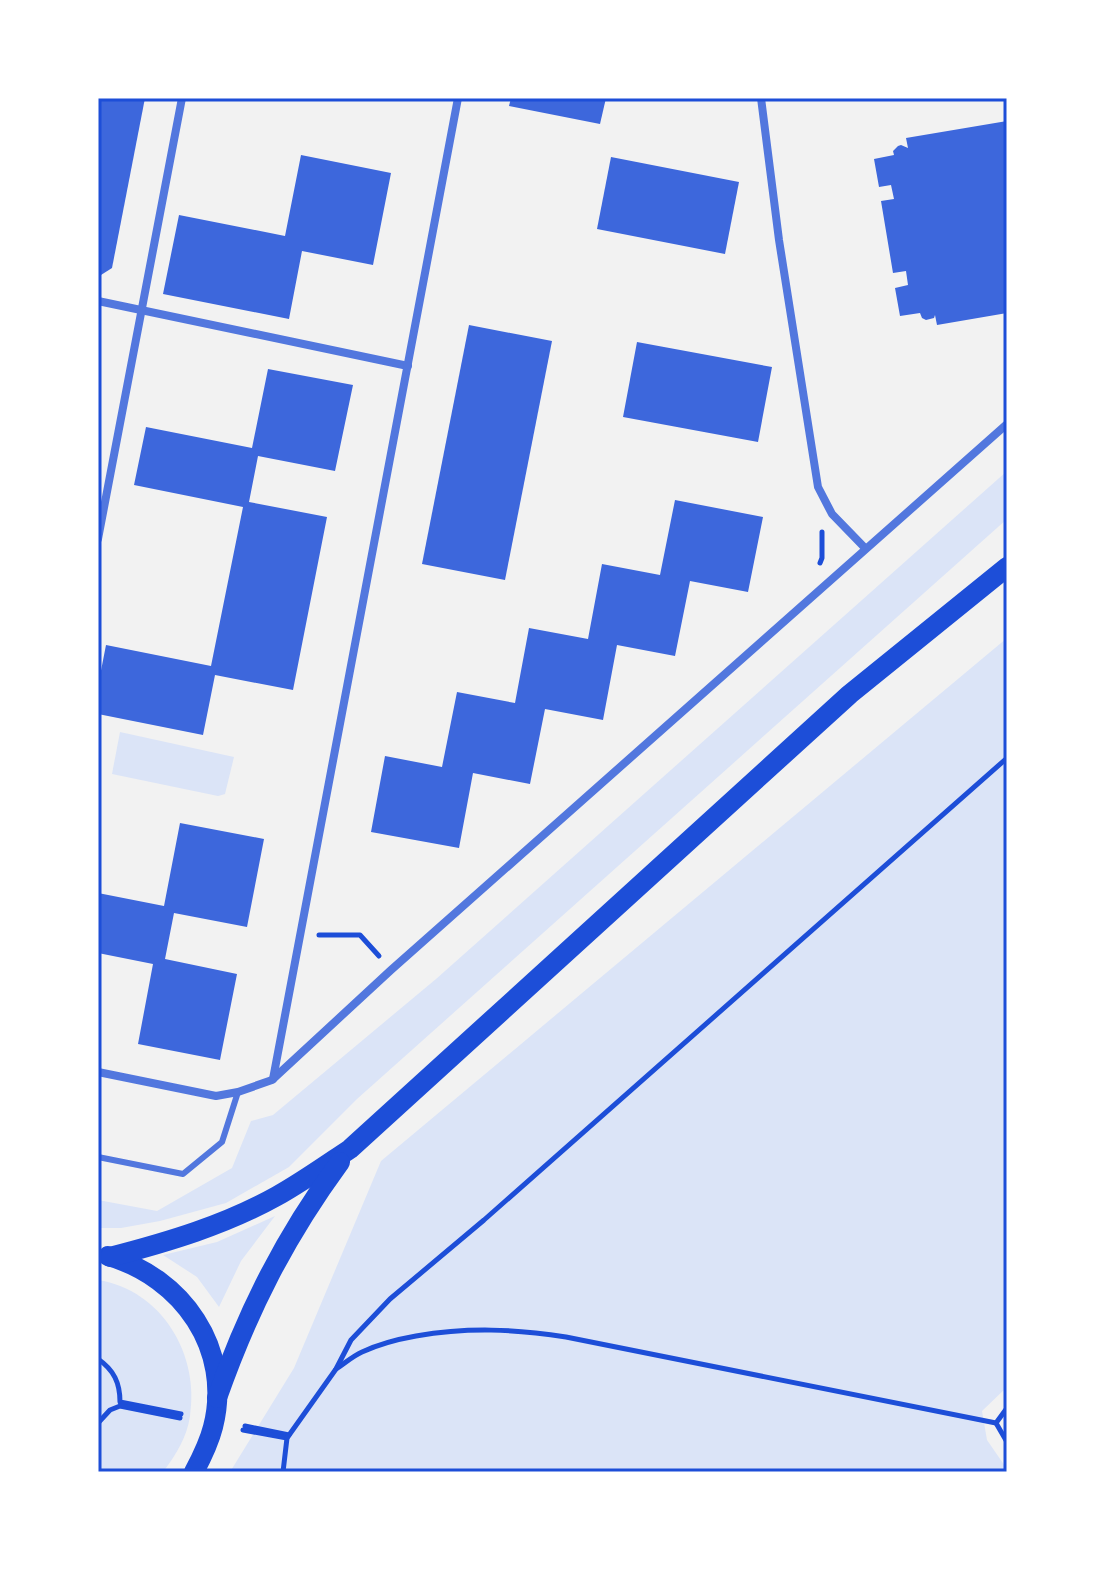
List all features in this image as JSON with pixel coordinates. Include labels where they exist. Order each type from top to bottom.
[{"type":"main road","points":[[104,1256],[181,1237],[236,1216],[288,1189],[350,1149],[850,694],[1007,567]]},
{"type":"main road","points":[[217,1398],[245,1324],[272,1268],[313,1200],[350,1149]]},
{"type":"main road","points":[[104,1256],[132,1264],[154,1276],[188,1308],[201,1329],[210,1351],[217,1398],[207,1449],[194,1472]]},
{"type":"street","points":[[98,539],[182,98]]},
{"type":"street","points":[[272,1080],[458,98]]},
{"type":"street","points":[[761,98],[779,240],[818,487],[832,514],[865,548]]},
{"type":"street","points":[[98,301],[408,366]]},
{"type":"street","points":[[98,1072],[216,1096],[272,1080],[391,970],[1007,424]]},
{"type":"lane","points":[[98,1157],[183,1174],[222,1142],[238,1092]]},
{"type":"path","points":[[818,567],[822,558],[822,532]]},
{"type":"path","points":[[283,1472],[288,1436],[336,1369],[351,1340],[390,1299],[484,1220],[1007,758]]},
{"type":"path","points":[[313,935],[360,935],[382,960]]},
{"type":"path","points":[[336,1369],[362,1352],[410,1337],[449,1330],[520,1330],[996,1423],[1007,1442]]},
{"type":"path","points":[[98,1359],[115,1376],[120,1389],[120,1402],[181,1416],[120,1406],[110,1410],[98,1423]]},
{"type":"path","points":[[996,1423],[1007,1408]]},
{"type":"path","points":[[244,1428],[288,1436]]},
{"type":"shaded area","points":[[1007,471],[1007,519],[357,1099],[289,1167],[226,1203],[160,1221],[121,1228],[98,1228],[98,1200],[157,1211],[232,1168],[251,1121],[273,1115],[436,979]]},
{"type":"shaded area","points":[[1007,638],[1007,1387],[982,1411],[987,1440],[1007,1472],[230,1472],[294,1368],[381,1161]]},
{"type":"shaded area","points":[[120,732],[234,757],[225,794],[218,796],[112,774]]},
{"type":"shaded area","points":[[275,1216],[241,1261],[219,1307],[197,1277],[163,1255],[217,1242]]},
{"type":"shaded area","points":[[98,1280],[121,1286],[141,1297],[158,1311],[182,1349],[192,1393],[190,1416],[180,1446],[163,1472],[98,1472]]},
{"type":"building","points":[[98,98],[145,98],[112,268],[101,275],[98,275]]},
{"type":"building","points":[[511,98],[606,98],[600,124],[509,106]]},
{"type":"building","points":[[1007,121],[1007,313],[937,325],[935,315],[926,320],[920,313],[900,316],[895,288],[908,285],[906,271],[893,273],[881,201],[894,199],[891,185],[879,187],[874,159],[894,155],[893,151],[901,145],[908,148],[906,138]]},
{"type":"building","points":[[301,155],[391,173],[373,265],[302,251],[289,319],[163,294],[179,215],[285,236]]},
{"type":"building","points":[[611,157],[739,182],[725,254],[597,229]]},
{"type":"building","points":[[469,325],[552,341],[505,580],[422,564]]},
{"type":"building","points":[[637,342],[772,367],[758,442],[623,417]]},
{"type":"building","points":[[268,369],[353,385],[335,471],[258,456],[249,502],[327,517],[293,690],[215,675],[203,735],[98,714],[98,686],[106,645],[211,666],[243,507],[134,485],[146,427],[252,448]]},
{"type":"building","points":[[675,500],[763,517],[748,592],[690,581],[675,656],[617,645],[603,720],[545,709],[530,784],[473,773],[459,848],[371,832],[385,756],[442,767],[457,692],[515,703],[529,628],[588,639],[602,564],[660,575]]},
{"type":"building","points":[[180,823],[264,839],[247,927],[174,913],[165,959],[237,974],[220,1060],[138,1044],[153,964],[98,953],[98,893],[164,906]]}]
